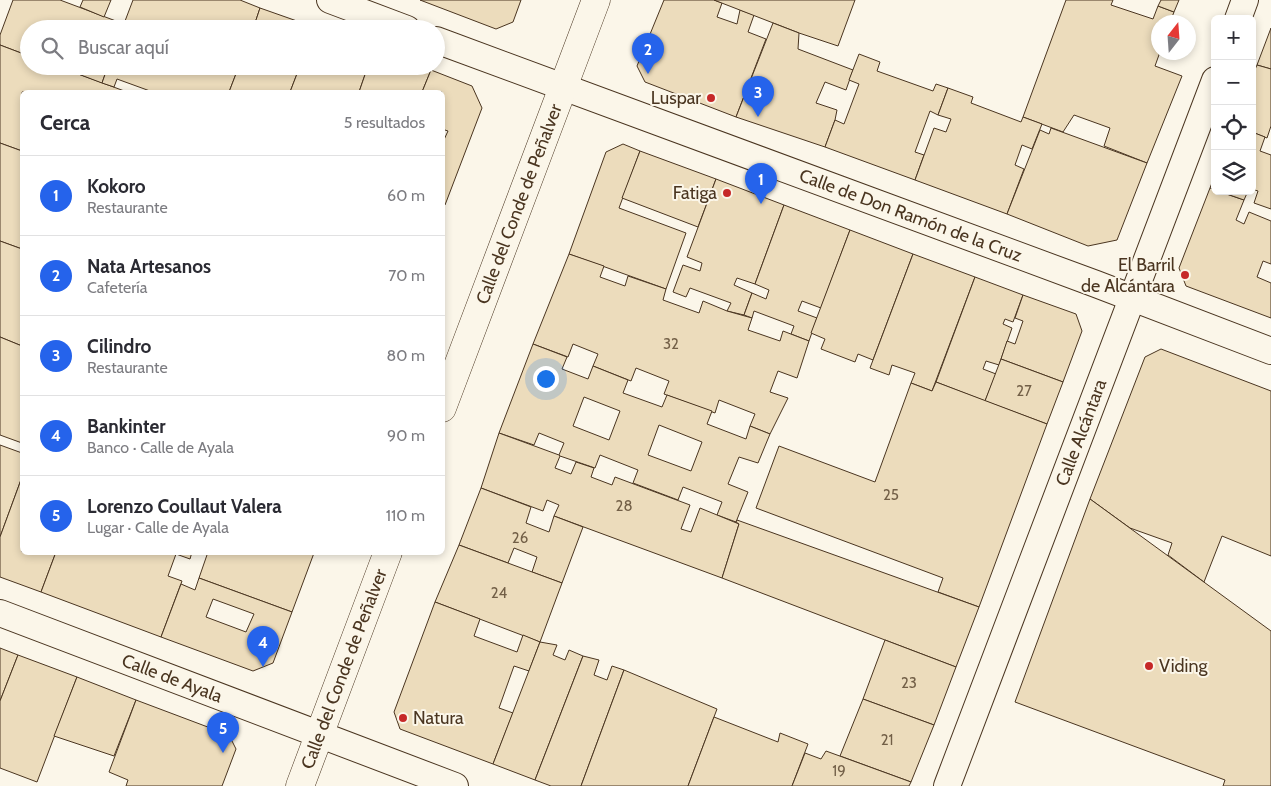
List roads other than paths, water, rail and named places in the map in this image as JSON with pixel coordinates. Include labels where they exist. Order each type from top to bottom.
[{"type":"street","points":[[330,0],[383,20]]},
{"type":"street","name":"Calle del Conde de Peñalver","points":[[445,400],[596,0]]},
{"type":"street","points":[[1239,15],[1245,0]]},
{"type":"street","name":"Calle de Don Ramón de la Cruz","points":[[445,43],[1271,351]]},
{"type":"street","name":"Calle Alcántara","points":[[947,786],[1211,91]]},
{"type":"street","name":"Calle del Conde de Peñalver","points":[[300,786],[387,555]]},
{"type":"street","name":"Calle de Ayala","points":[[0,613],[455,786]]},
{"type":"place","name":"Nata Artesanos","points":[[648,74]]},
{"type":"place","name":"Luspar","points":[[711,98]]},
{"type":"place","name":"Cilindro","points":[[758,117]]},
{"type":"place","name":"Fatiga","points":[[727,193]]},
{"type":"place","name":"Kokoro","points":[[761,204]]},
{"type":"place","name":"El Barril de Alcántara","points":[[1185,275]]},
{"type":"place","name":"Viding","points":[[1149,666]]},
{"type":"place","name":"Bankinter","points":[[263,667]]},
{"type":"place","name":"Natura","points":[[403,718]]},
{"type":"place","name":"Lorenzo Coullaut Valera","points":[[223,753]]}]
